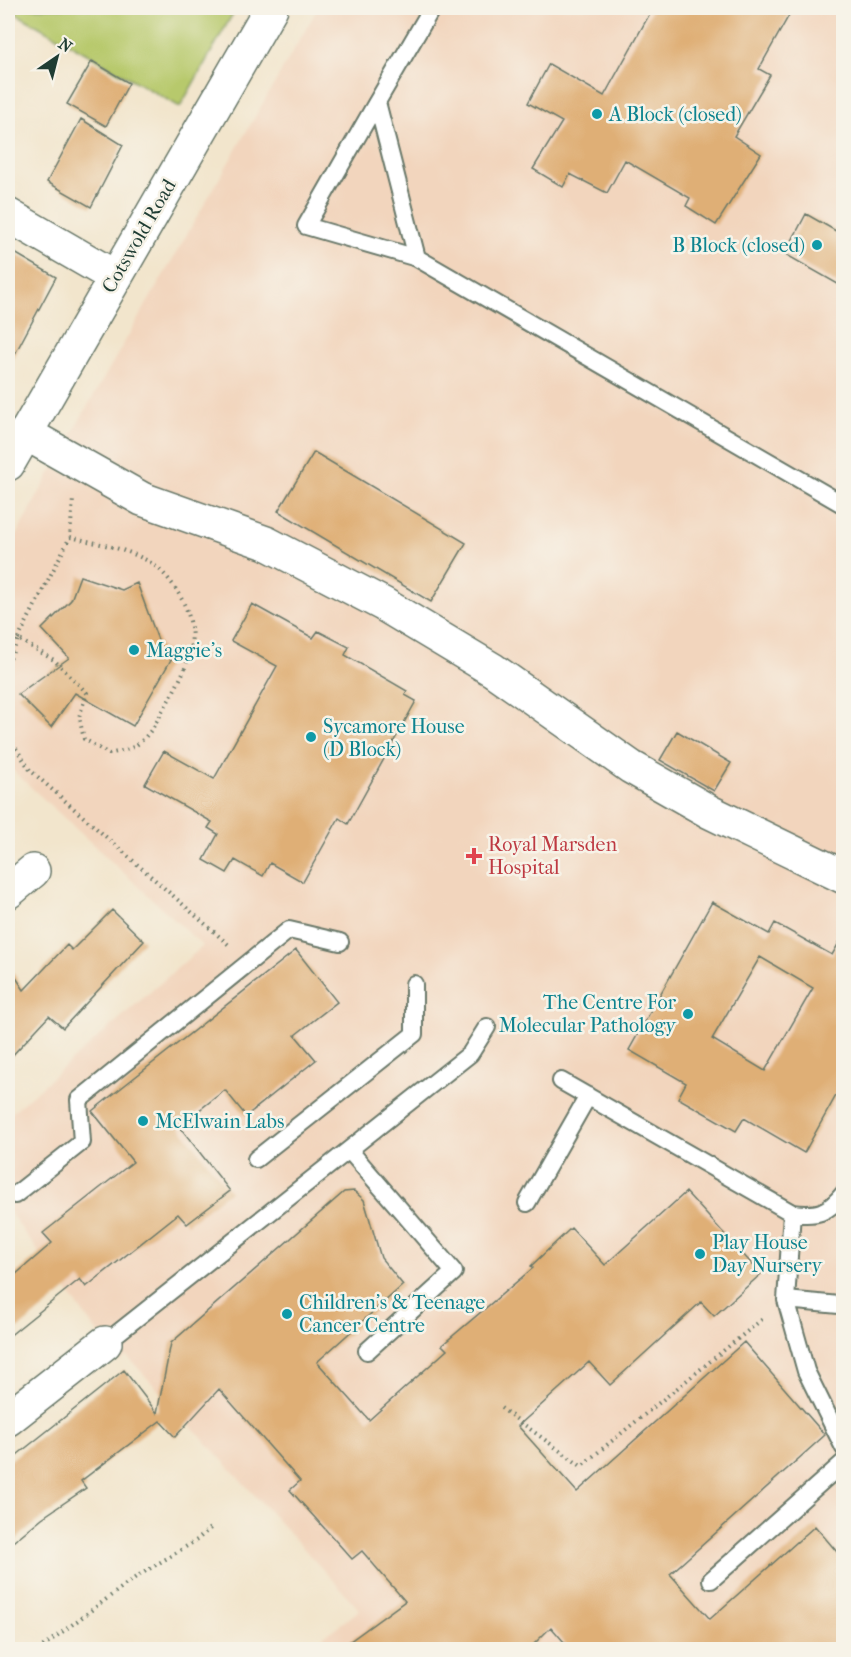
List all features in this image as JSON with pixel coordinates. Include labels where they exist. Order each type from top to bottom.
[{"type":"street","name":"Cotswold Road","points":[[8,464],[271,8]]},
{"type":"street","points":[[8,215],[115,277]]},
{"type":"street","points":[[25,433],[142,500],[266,543],[383,603],[493,670],[631,767],[710,812],[843,877]]},
{"type":"street","points":[[8,892],[33,871]]},
{"type":"street","points":[[8,1419],[105,1343]]},
{"type":"lane","points":[[432,8],[306,226],[417,258],[843,505]]},
{"type":"lane","points":[[377,102],[417,258]]},
{"type":"lane","points":[[15,1196],[82,1142],[79,1100],[248,962],[289,930],[340,942]]},
{"type":"lane","points":[[256,1159],[414,1034],[414,984]]},
{"type":"lane","points":[[105,1343],[471,1054],[487,1027]]},
{"type":"lane","points":[[561,1080],[792,1213],[814,1215],[831,1206],[843,1193]]},
{"type":"lane","points":[[527,1203],[588,1096]]},
{"type":"lane","points":[[349,1150],[454,1272],[367,1351]]},
{"type":"lane","points":[[792,1213],[786,1300],[806,1371],[843,1448]]},
{"type":"lane","points":[[786,1300],[839,1305],[843,1303]]},
{"type":"lane","points":[[711,1580],[843,1462]]},
{"type":"path","points":[[8,664],[18,639],[70,537],[76,462]]},
{"type":"path","points":[[18,639],[54,660],[87,693],[79,717],[84,739],[109,754],[133,747],[150,731],[184,673],[192,647],[193,627],[186,605],[171,582],[147,560],[114,547],[70,537]]},
{"type":"path","points":[[8,726],[12,742],[30,770],[248,962]]},
{"type":"path","points":[[501,1408],[581,1466],[786,1300]]},
{"type":"path","points":[[38,1650],[136,1577],[197,1540],[213,1526]]},
{"type":"shaded area","name":"Royal Marsden Hospital","points":[[318,8],[843,8],[843,1649],[306,1649],[360,1610],[127,1356],[119,1362],[8,1210],[8,1116],[203,946],[8,766],[8,550],[79,421]]},
{"type":"green space","points":[[8,8],[236,8],[180,107]]},
{"type":"building","name":"A Block (closed)","points":[[653,8],[793,8],[759,69],[770,75],[734,136],[761,154],[716,225],[686,206],[690,198],[625,160],[607,193],[570,174],[563,187],[533,169],[562,122],[528,103],[549,64],[604,96]]},
{"type":"building","points":[[92,61],[129,83],[106,126],[67,104]]},
{"type":"building","points":[[81,119],[123,145],[91,207],[47,182]]},
{"type":"building","name":"B Block (closed)","points":[[806,214],[843,235],[843,287],[785,254]]},
{"type":"building","points":[[8,249],[56,277],[8,367]]},
{"type":"building","points":[[314,452],[466,543],[431,602],[278,511]]},
{"type":"building","name":"Maggie's","points":[[80,576],[122,590],[137,583],[161,648],[173,656],[133,726],[75,693],[51,727],[18,694],[69,658],[42,629],[71,600]]},
{"type":"building","name":"Sycamore House (D Block)","points":[[252,604],[313,638],[318,631],[349,647],[345,655],[407,691],[405,695],[416,701],[348,824],[339,818],[303,882],[270,863],[263,876],[235,860],[227,873],[204,860],[218,834],[208,828],[212,822],[145,784],[164,751],[214,779],[277,666],[231,641]]},
{"type":"building","points":[[677,731],[731,763],[714,791],[660,760]]},
{"type":"building","name":"The Centre For Molecular Pathology","points":[[712,902],[769,934],[775,923],[832,955],[843,936],[843,1083],[804,1153],[744,1118],[736,1131],[678,1098],[686,1083],[629,1050]],"holes":[[[760,957],[813,988],[765,1071],[712,1039]]]},
{"type":"building","points":[[112,910],[144,941],[63,1028],[49,1016],[8,1060],[8,965],[24,990],[67,945],[72,950]]},
{"type":"building","name":"McElwain Labs","points":[[296,950],[337,1002],[295,1035],[316,1060],[246,1116],[225,1090],[179,1126],[230,1191],[187,1224],[178,1214],[86,1287],[80,1279],[8,1337],[8,1281],[52,1243],[43,1233],[133,1162],[92,1111]]},
{"type":"building","points":[[354,1191],[364,1200],[381,1258],[403,1285],[317,1362],[369,1420],[447,1350],[442,1345],[533,1268],[531,1266],[571,1228],[605,1265],[686,1192],[761,1274],[714,1316],[701,1302],[610,1385],[589,1362],[518,1426],[577,1492],[744,1342],[825,1435],[670,1574],[710,1619],[815,1526],[843,1559],[843,1636],[829,1650],[571,1650],[551,1627],[528,1650],[338,1650],[405,1601],[362,1551],[352,1559],[290,1490],[300,1481],[219,1389],[175,1437],[160,1421],[81,1481],[86,1488],[42,1518],[8,1546],[8,1462],[124,1370],[157,1413],[171,1343],[344,1192]]},
{"type":"place","name":"A Block (closed)","points":[[597,114]]},
{"type":"place","name":"B Block (closed)","points":[[817,245]]},
{"type":"place","name":"Maggie's","points":[[134,650]]},
{"type":"place","name":"Sycamore House (D Block)","points":[[311,737]]},
{"type":"place","name":"Royal Marsden Hospital","points":[[474,856]]},
{"type":"place","name":"The Centre For Molecular Pathology","points":[[688,1014]]},
{"type":"place","name":"McElwain Labs","points":[[143,1121]]},
{"type":"place","name":"Play House Day Nursery","points":[[700,1254]]},
{"type":"place","name":"Children's & Teenage Cancer Centre","points":[[287,1314]]}]
